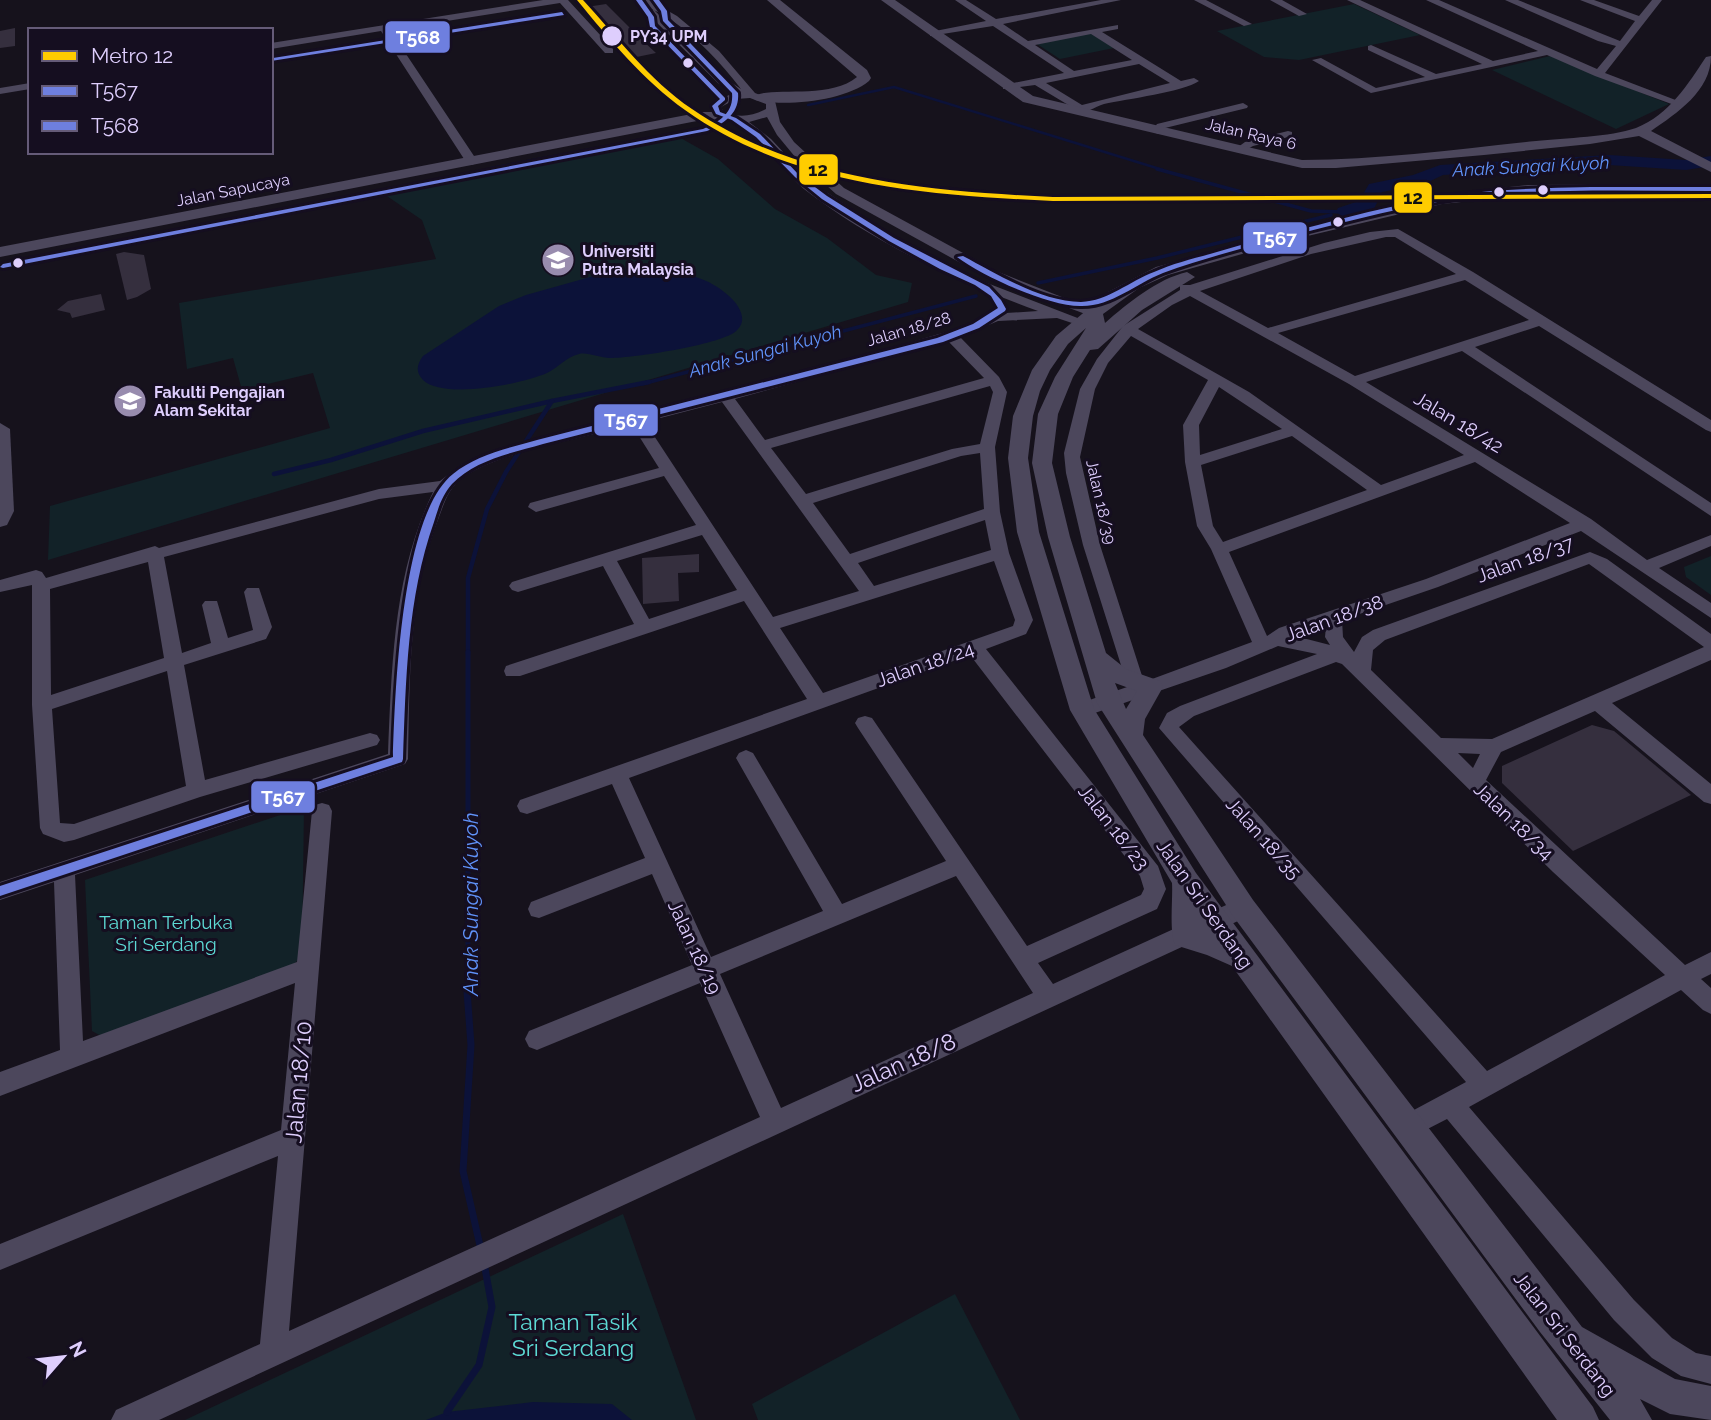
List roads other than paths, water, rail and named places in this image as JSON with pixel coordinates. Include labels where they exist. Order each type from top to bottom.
[{"type":"street","points":[[273,46],[562,0],[609,51]]},
{"type":"street","points":[[718,108],[751,96],[805,96],[856,85],[864,78],[862,73],[773,0]]},
{"type":"street","name":"Jalan Raya 6","points":[[887,0],[1007,87],[1034,102],[1080,110],[1302,164],[1336,164],[1590,140],[1641,131]]},
{"type":"street","points":[[1046,0],[1062,10]]},
{"type":"street","points":[[933,34],[1116,0]]},
{"type":"street","points":[[1199,0],[1247,24]]},
{"type":"street","points":[[1275,0],[1302,14]]},
{"type":"street","points":[[1352,0],[1491,64]]},
{"type":"street","points":[[1431,0],[1546,52],[1681,104]]},
{"type":"street","points":[[1510,0],[1601,39],[1623,45]]},
{"type":"street","points":[[1585,0],[1643,21]]},
{"type":"street","points":[[1599,74],[1657,0]]},
{"type":"street","points":[[964,1],[1072,74]]},
{"type":"street","points":[[642,2],[678,19],[727,64],[751,96]]},
{"type":"street","points":[[642,2],[722,80],[751,96],[771,103],[770,111],[779,132],[839,191],[991,274],[1088,314],[1095,329],[1064,377]]},
{"type":"street","points":[[642,2],[651,17],[652,26],[718,108],[738,119],[766,141],[807,185],[894,242],[982,286],[1056,314],[1088,314],[1155,287],[1185,283]]},
{"type":"street","points":[[1027,44],[1115,27]]},
{"type":"street","points":[[384,28],[472,162]]},
{"type":"street","points":[[1094,32],[1180,85]]},
{"type":"street","points":[[1371,48],[1434,77]]},
{"type":"street","points":[[1317,60],[1375,91],[1546,52]]},
{"type":"street","points":[[1711,60],[1681,104],[1641,131],[1711,168]]},
{"type":"street","points":[[1007,87],[1140,61]]},
{"type":"street","points":[[718,108],[722,80]]},
{"type":"street","points":[[1037,81],[1080,110],[1194,81]]},
{"type":"street","points":[[0,91],[28,86]]},
{"type":"street","points":[[1158,131],[1161,126],[1243,106]]},
{"type":"street","name":"Jalan Sapucaya","points":[[0,252],[472,162],[718,108]]},
{"type":"street","points":[[738,119],[757,117],[770,111]]},
{"type":"street","points":[[1240,150],[1249,144],[1288,134]]},
{"type":"street","points":[[1088,314],[1133,284],[1180,265],[1371,214],[1442,199],[1528,190],[1710,191]]},
{"type":"street","points":[[1064,377],[1109,327],[1148,297],[1257,254],[1440,208],[1515,201],[1710,191]]},
{"type":"street","name":"Jalan 18/39","points":[[1143,684],[1087,527],[1072,457],[1083,394],[1107,351],[1128,329],[1166,303],[1185,283],[1236,273],[1391,232],[1405,235],[1468,275]]},
{"type":"street","points":[[1268,332],[1468,275],[1711,427]]},
{"type":"street","name":"Jalan 18/42","points":[[1185,283],[1354,381],[1585,523],[1711,612]]},
{"type":"street","points":[[982,286],[1000,300],[1002,309],[995,317]]},
{"type":"street","name":"Jalan 18/28","points":[[444,486],[463,471],[515,450],[972,329],[995,317],[1056,314]]},
{"type":"street","name":"Jalan Sri Serdang","points":[[1088,314],[1041,370],[1023,416],[1018,458],[1028,532],[1082,710],[1186,881],[1229,915],[1242,957],[1569,1412]]},
{"type":"street","points":[[1354,381],[1541,320]]},
{"type":"street","points":[[1128,329],[1296,430],[1379,491]]},
{"type":"street","points":[[761,446],[994,380],[950,335]]},
{"type":"street","points":[[1464,346],[1711,511]]},
{"type":"street","name":"Jalan Sri Serdang","points":[[1064,377],[1048,414],[1042,463],[1093,656],[1109,703],[1229,915],[1408,1127],[1565,1335],[1633,1420]]},
{"type":"street","name":"Jalan 18/24","points":[[527,806],[1020,629],[1024,620],[1000,552],[992,512],[987,447],[1000,392],[994,380]]},
{"type":"street","points":[[1215,380],[1191,425],[1193,462],[1205,526],[1219,549],[1251,622],[1269,642],[1335,624],[1353,611]]},
{"type":"street","points":[[725,396],[871,594]]},
{"type":"street","points":[[635,419],[818,700]]},
{"type":"street","points":[[0,429],[4,512],[0,520]]},
{"type":"street","points":[[1193,462],[1296,430]]},
{"type":"street","points":[[802,501],[958,452],[987,447]]},
{"type":"street","points":[[1219,549],[1477,456]]},
{"type":"street","points":[[536,508],[668,470]]},
{"type":"street","points":[[0,891],[398,759],[403,621],[408,584],[418,549],[444,486],[379,494],[40,582]]},
{"type":"street","points":[[847,561],[992,512]]},
{"type":"street","name":"Jalan 18/38","points":[[1297,635],[1585,523]]},
{"type":"street","points":[[518,586],[705,528]]},
{"type":"street","points":[[1648,566],[1711,540]]},
{"type":"street","points":[[155,552],[197,790]]},
{"type":"street","points":[[769,625],[1000,552]]},
{"type":"street","points":[[607,558],[644,626]]},
{"type":"street","name":"Jalan 18/37","points":[[1349,662],[1370,640],[1379,635],[1590,558],[1601,563],[1711,643]]},
{"type":"street","points":[[0,586],[36,576],[40,582],[42,705],[50,828],[64,833],[74,832],[197,790],[370,740]]},
{"type":"street","points":[[42,705],[260,634],[263,630],[253,592]]},
{"type":"street","points":[[513,671],[748,593]]},
{"type":"street","points":[[211,605],[222,646]]},
{"type":"street","points":[[1251,622],[1297,635],[1349,662]]},
{"type":"street","points":[[1235,656],[1251,622]]},
{"type":"street","points":[[1335,624],[1335,637],[1349,662]]},
{"type":"street","name":"Jalan 18/38","points":[[1082,710],[1109,703],[1143,684],[1235,656],[1269,642]]},
{"type":"street","name":"Jalan 18/23","points":[[974,647],[1150,872],[1155,888],[1149,902],[1023,959]]},
{"type":"street","points":[[1436,745],[1494,747],[1711,652]]},
{"type":"street","points":[[1093,656],[1118,674],[1143,684],[1130,737]]},
{"type":"street","name":"Jalan 18/34","points":[[1349,662],[1562,866],[1711,1003]]},
{"type":"street","name":"Jalan 18/35","points":[[1349,662],[1187,711],[1174,718],[1169,728],[1484,1085]]},
{"type":"street","points":[[1598,702],[1711,796]]},
{"type":"street","points":[[865,723],[1049,998]]},
{"type":"street","points":[[1475,782],[1494,747]]},
{"type":"street","points":[[746,758],[837,916]]},
{"type":"street","name":"Jalan 18/19","points":[[617,773],[774,1121]]},
{"type":"street","points":[[145,808],[151,841]]},
{"type":"street","name":"Jalan 18/10","points":[[273,1353],[322,811]]},
{"type":"street","points":[[539,909],[656,863]]},
{"type":"street","points":[[537,1039],[960,865]]},
{"type":"street","points":[[64,870],[72,1056]]},
{"type":"street","points":[[1186,881],[1188,912],[1185,936],[1214,944],[1242,957]]},
{"type":"street","name":"Jalan 18/8","points":[[126,1420],[774,1121],[1229,915]]},
{"type":"street","points":[[1408,1127],[1711,962]]},
{"type":"street","points":[[0,1084],[308,968]]},
{"type":"street","points":[[1451,1104],[1624,1310],[1662,1348],[1691,1366],[1711,1370]]},
{"type":"street","points":[[0,1257],[292,1138]]},
{"type":"street","points":[[1565,1335],[1670,1396],[1711,1404]]},
{"type":"waterway","points":[[808,105],[894,87],[1163,170]]},
{"type":"waterway","points":[[491,168],[702,128]]},
{"type":"waterway","name":"Anak Sungai Kuyoh","points":[[1345,212],[1367,205],[1375,188],[1418,180],[1440,170],[1609,160],[1686,165],[1711,161]]},
{"type":"waterway","points":[[1157,169],[1311,211],[1345,212]]},
{"type":"waterway","name":"Anak Sungai Kuyoh","points":[[1038,283],[1157,258],[1331,215]]},
{"type":"waterway","name":"Anak Sungai Kuyoh","points":[[642,384],[976,296]]},
{"type":"waterway","name":"Anak Sungai Kuyoh","points":[[552,401],[649,382]]},
{"type":"waterway","name":"Anak Sungai Kuyoh","points":[[274,474],[331,460],[423,431],[552,401]]},
{"type":"waterway","name":"Anak Sungai Kuyoh","points":[[468,993],[468,578],[487,509],[506,472],[552,401]]},
{"type":"waterway","name":"Anak Sungai Kuyoh","points":[[467,991],[471,1045],[463,1171],[481,1250]]},
{"type":"waterway","name":"Anak Sungai Kuyoh","points":[[447,1412],[479,1365],[492,1307],[484,1263]]},
{"type":"metro line","name":"12","points":[[580,0],[645,72],[689,110],[730,135],[773,154],[817,169],[864,180],[958,193],[1053,199],[1711,196]]},
{"type":"place","name":"PY34 UPM","points":[[612,36]]},
{"type":"place","name":"Universiti Putra Malaysia","points":[[558,260]]},
{"type":"place","name":"Fakulti Pengajian Alam Sekitar","points":[[130,401]]},
{"type":"park label","name":"Taman Terbuka Sri Serdang","points":[[166,933]]},
{"type":"park label","name":"Taman Tasik Sri Serdang","points":[[573,1334]]}]
